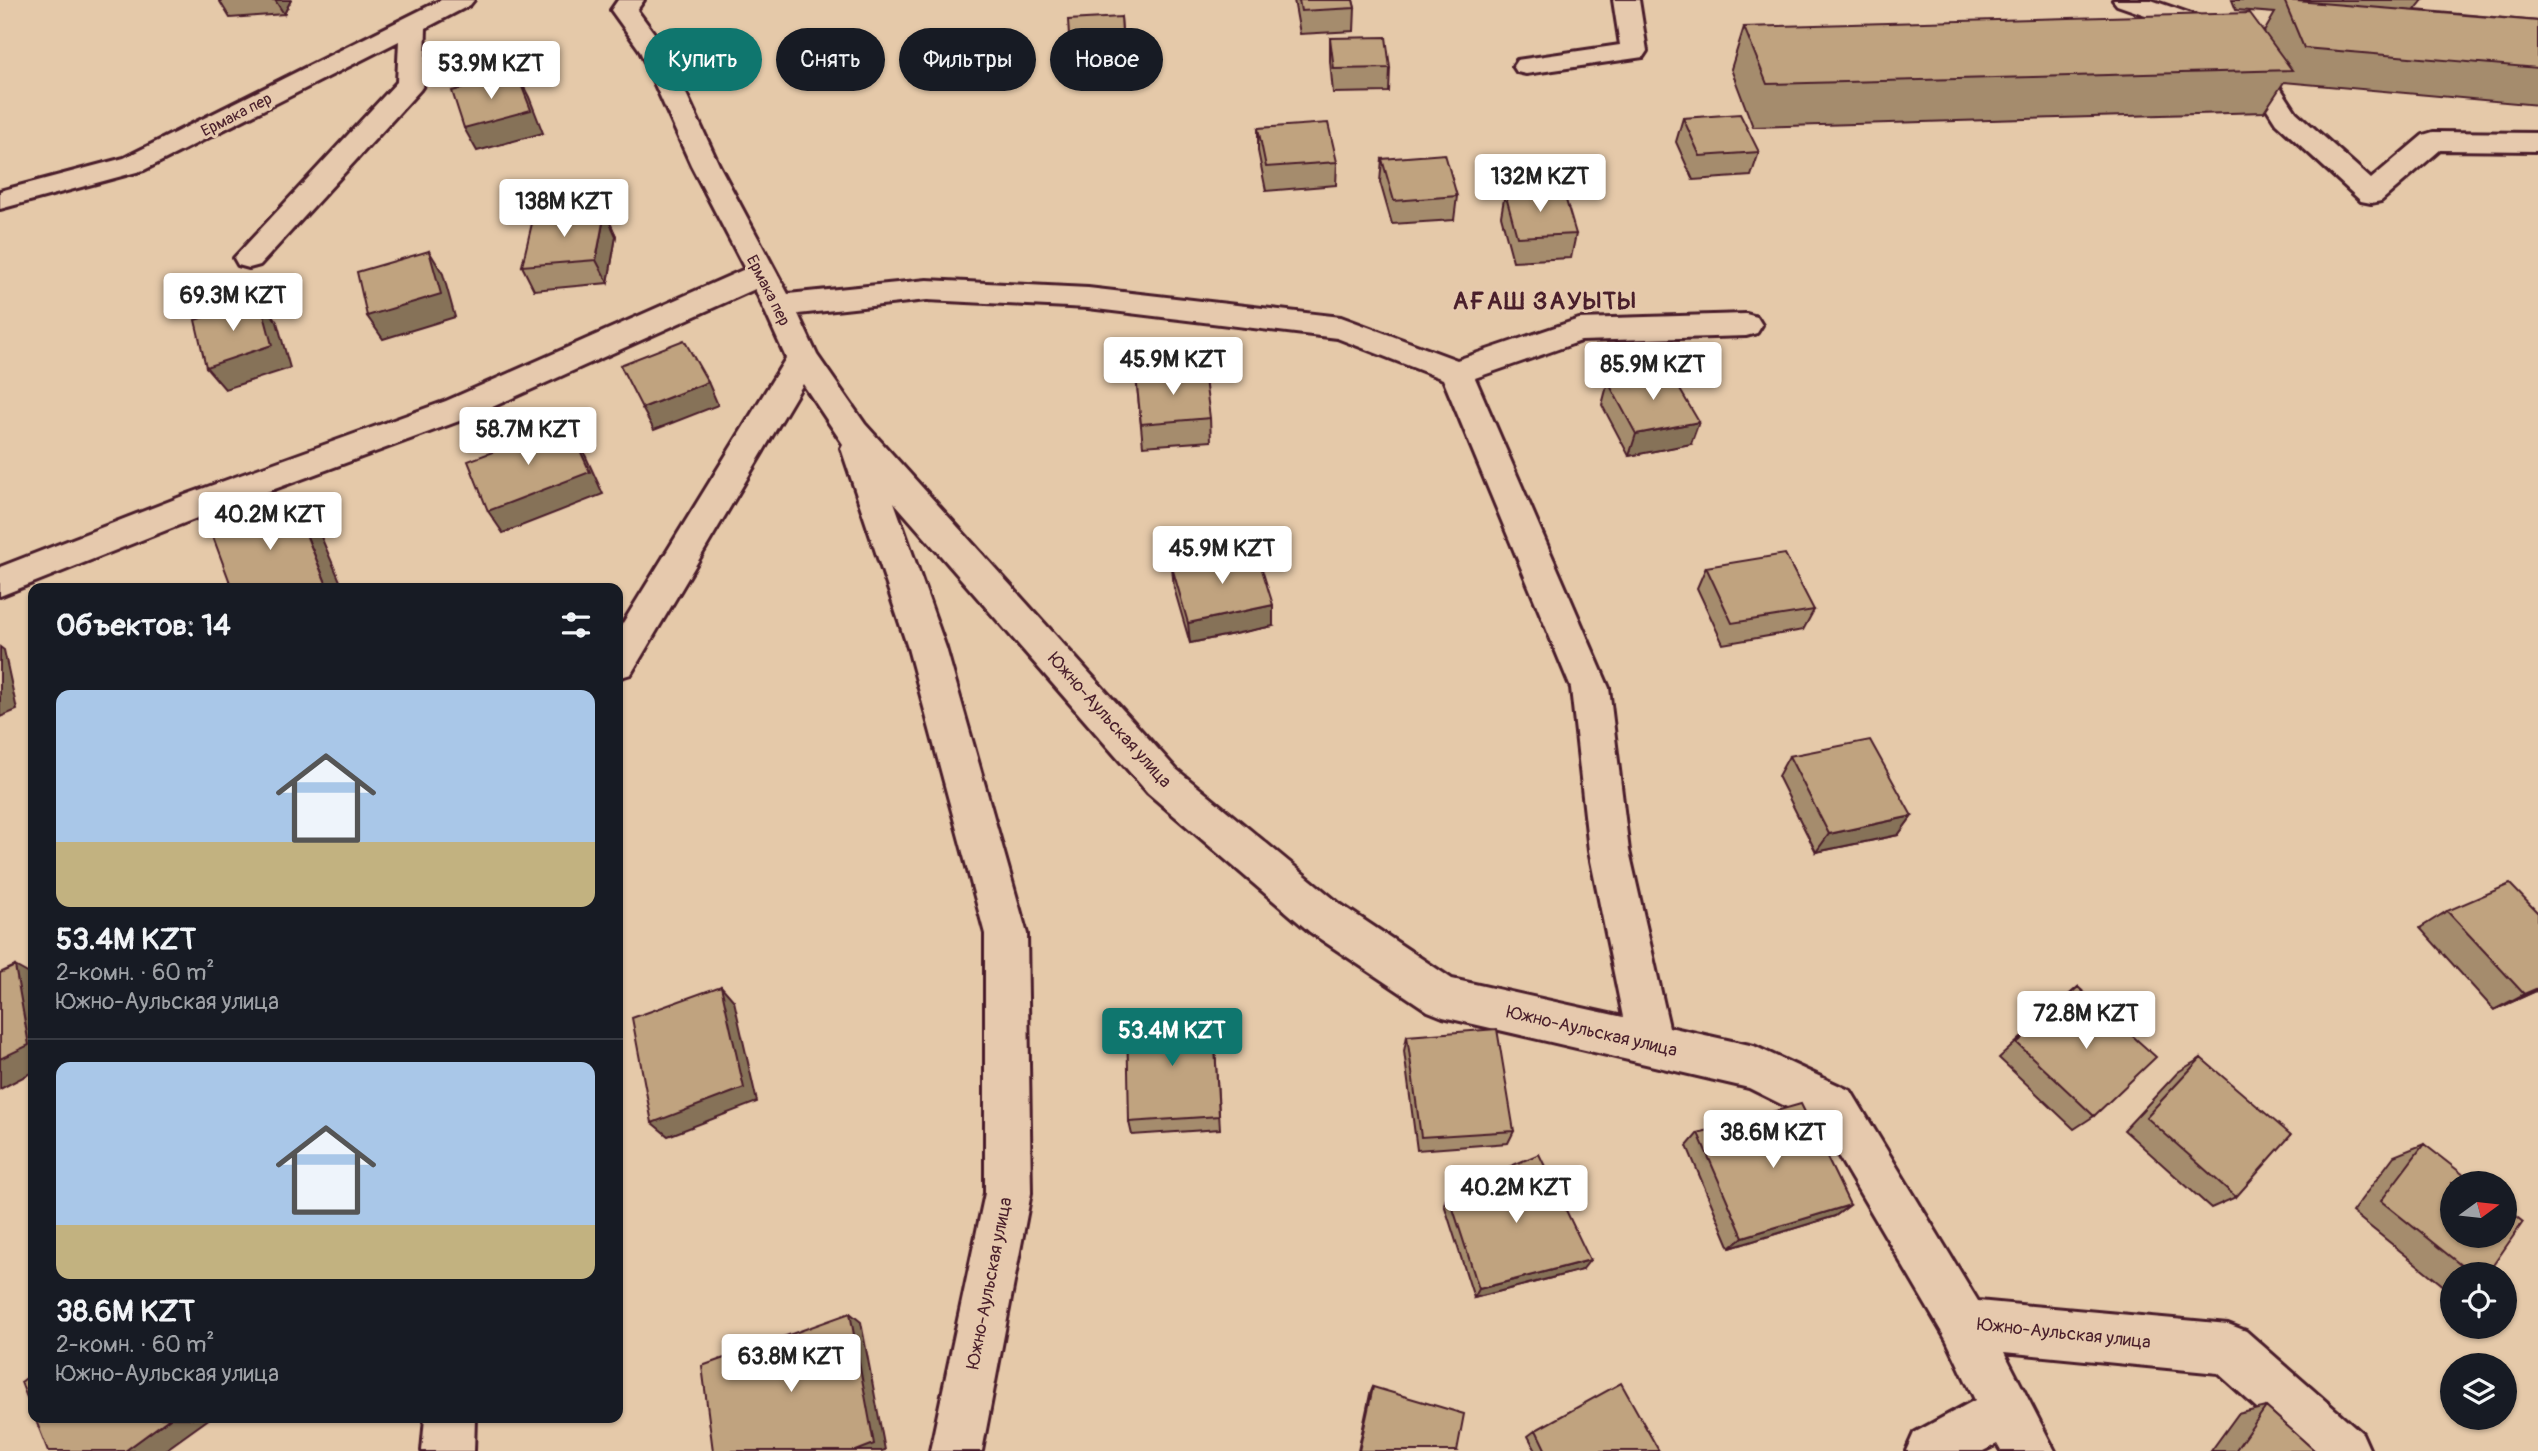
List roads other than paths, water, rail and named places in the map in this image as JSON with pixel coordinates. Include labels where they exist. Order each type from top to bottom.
[{"type":"street","name":"Ермака пер","points":[[0,200],[134,164],[461,0]]},
{"type":"street","points":[[1525,66],[1634,51],[1626,0]]},
{"type":"street","points":[[2126,0],[2235,38],[2287,117],[2371,194],[2433,141],[2538,142]]},
{"type":"street","name":"Ермака пер","points":[[622,3],[652,48],[705,165],[779,304],[802,358],[853,433]]},
{"type":"street","points":[[249,258],[410,84],[413,26]]},
{"type":"street","points":[[0,582],[200,503],[458,409],[761,274]]},
{"type":"street","points":[[779,304],[927,290],[1088,298],[1341,327],[1456,372],[1579,330],[1746,325]]},
{"type":"street","points":[[623,655],[802,358]]},
{"type":"street","points":[[1456,372],[1590,688],[1609,851],[1650,1043]]},
{"type":"street","name":"Южно-Аульская улица","points":[[853,433],[1162,781],[1325,918],[1443,997],[1754,1068],[1835,1107],[1964,1324],[2228,1349],[2344,1451]]},
{"type":"street","name":"Южно-Аульская улица","points":[[853,433],[927,648],[1006,934],[1008,1193],[956,1451]]},
{"type":"street","points":[[1932,1451],[2017,1431],[1964,1324]]},
{"type":"street","points":[[448,1451],[450,1423]]},
{"type":"district","name":"АҒАШ ЗАУЫТЫ","points":[[1545,301]]}]
